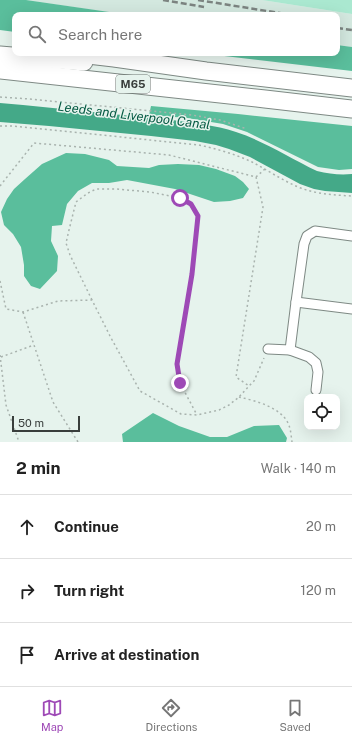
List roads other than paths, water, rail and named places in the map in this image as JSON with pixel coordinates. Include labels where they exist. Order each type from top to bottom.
[{"type":"highway","points":[[0,45],[12,47]]},
{"type":"highway","name":"M65","points":[[0,55],[12,56]]},
{"type":"highway","name":"M65","points":[[13,56],[206,71],[352,88]]},
{"type":"highway","points":[[97,56],[206,71]]},
{"type":"highway","name":"M65","points":[[0,70],[352,109]]},
{"type":"highway","points":[[0,81],[213,100],[265,99]]},
{"type":"street","points":[[290,350],[304,244],[307,236],[315,231],[352,236]]},
{"type":"street","points":[[296,302],[352,309]]},
{"type":"street","points":[[268,348],[290,350],[309,357],[316,364],[318,372],[316,390]]},
{"type":"railway","points":[[163,0],[204,7]]},
{"type":"railway","points":[[198,0],[273,12]]},
{"type":"railway","points":[[340,28],[352,30]]},
{"type":"water label","name":"Leeds and Liverpool Canal","points":[[134,115]]}]
